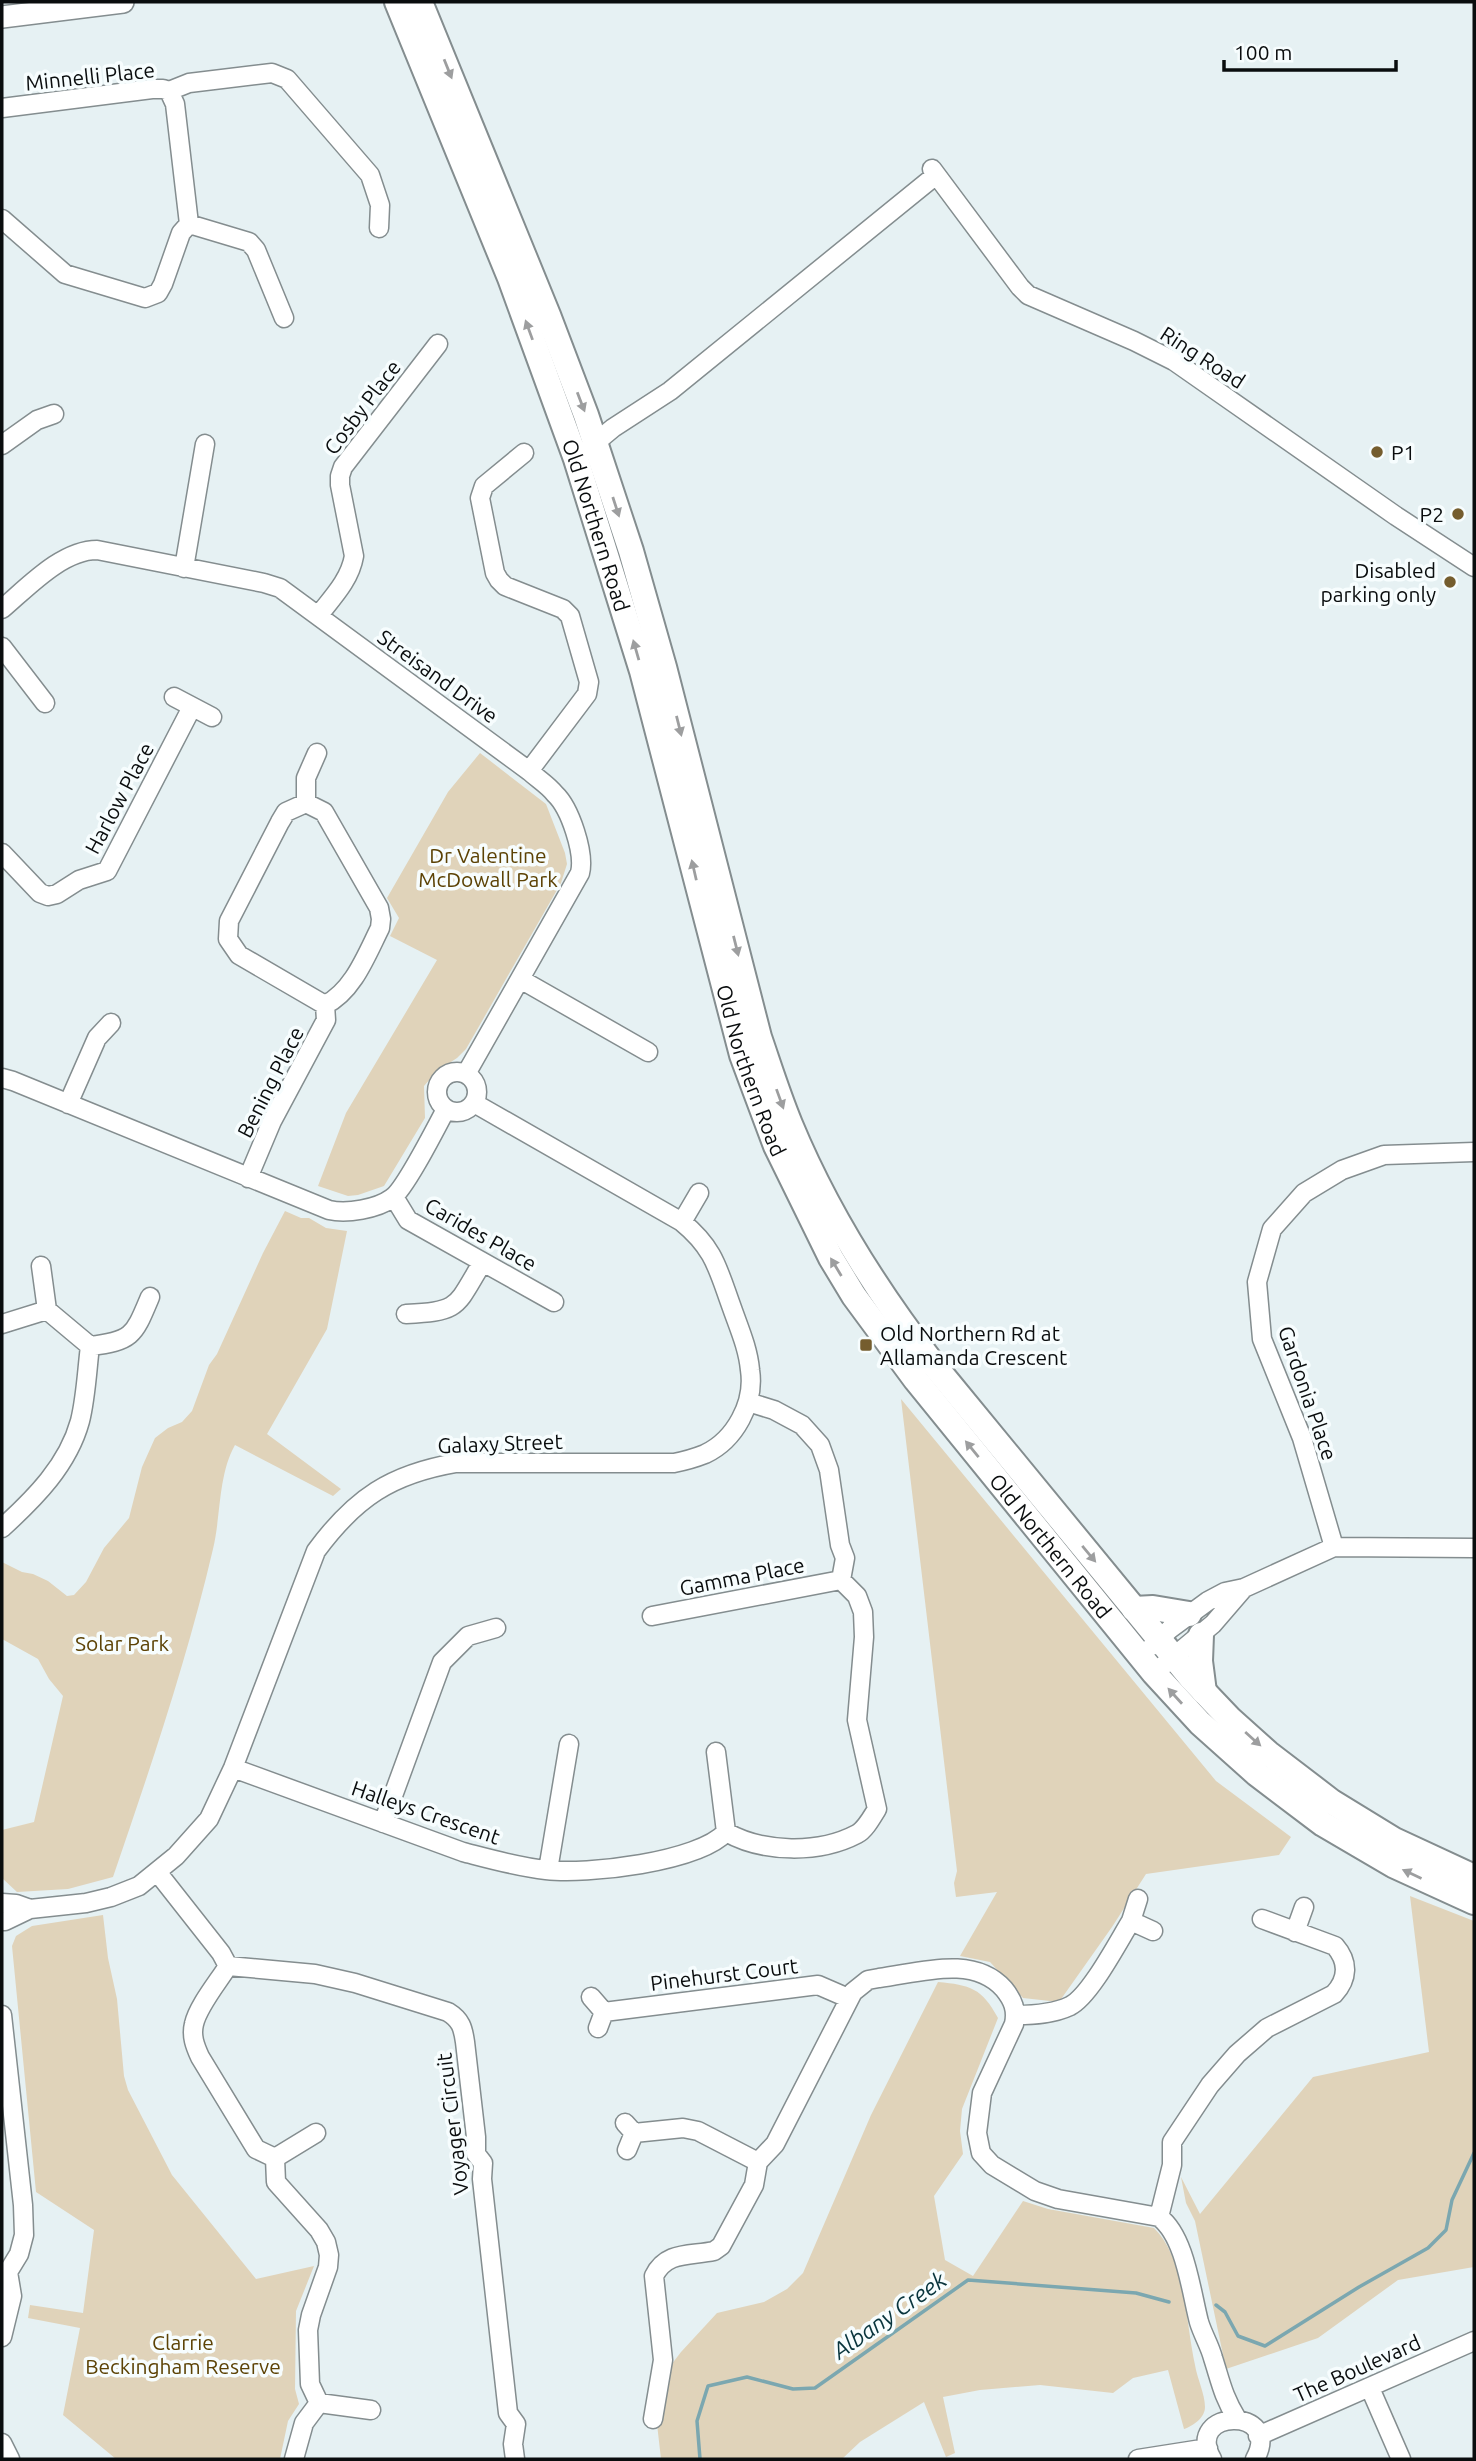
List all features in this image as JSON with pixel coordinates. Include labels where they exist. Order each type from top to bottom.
[{"type":"highway","name":"Old Northern Road","points":[[397,2],[510,278],[576,459],[642,671],[742,1055],[776,1146],[831,1258],[891,1349],[1157,1657],[1200,1723],[1287,1798],[1341,1835],[1382,1859],[1474,1902]]},
{"type":"highway","name":"Old Northern Road","points":[[420,2],[548,315],[595,443],[654,633],[759,1037],[780,1099],[805,1159],[852,1247],[896,1316],[1135,1609],[1157,1657],[1204,1692],[1268,1754],[1332,1802],[1394,1840],[1474,1877]]},
{"type":"highway","points":[[1135,1609],[1153,1608],[1194,1625],[1204,1692]]},
{"type":"main road","points":[[2,17],[123,2]]},
{"type":"street","points":[[169,91],[189,83],[272,73],[287,79],[370,175],[380,205],[379,228]]},
{"type":"street","name":"Minnelli Place","points":[[2,108],[152,89],[169,91],[175,104],[178,122],[189,224]]},
{"type":"street","name":"Ring Road","points":[[595,443],[670,391],[934,172],[1028,295],[1123,335],[1174,361],[1396,516],[1474,567]]},
{"type":"street","points":[[2,219],[65,274],[145,298],[158,293],[181,233],[189,224],[249,243],[256,250],[284,318]]},
{"type":"street","name":"Cosby Place","points":[[318,616],[348,577],[354,556],[340,485],[343,467],[438,344]]},
{"type":"street","points":[[2,446],[37,420],[54,415]]},
{"type":"street","points":[[576,459],[595,443]]},
{"type":"street","points":[[184,568],[205,444]]},
{"type":"street","points":[[524,453],[484,486],[480,498],[495,573],[505,586],[563,609],[570,616],[589,682],[587,694],[529,771]]},
{"type":"street","name":"Streisand Drive","points":[[2,609],[64,558],[86,550],[280,588],[529,771],[556,794],[564,805],[581,851],[582,864],[572,890],[466,1074]]},
{"type":"street","points":[[2,647],[45,703]]},
{"type":"street","points":[[174,697],[212,718]]},
{"type":"street","name":"Harlow Place","points":[[2,853],[40,893],[48,897],[79,880],[107,871],[192,707]]},
{"type":"street","points":[[306,803],[306,778],[317,753]]},
{"type":"street","points":[[306,803],[324,812],[379,908],[381,919],[380,928],[351,981],[338,999],[325,1005],[239,955],[228,939],[229,921],[280,822],[286,812],[306,803]]},
{"type":"street","points":[[520,979],[648,1052]]},
{"type":"street","name":"Bening Place","points":[[248,1178],[272,1121],[327,1020],[325,1005]]},
{"type":"street","points":[[68,1104],[97,1038],[111,1023]]},
{"type":"street","points":[[451,1073],[466,1074],[477,1087],[474,1103],[458,1112],[446,1109],[437,1097],[439,1082],[451,1073]]},
{"type":"street","points":[[2,1079],[342,1213],[350,1213],[394,1197],[446,1109]]},
{"type":"street","name":"Galaxy Street","points":[[3,1924],[30,1909],[86,1903],[139,1886],[158,1872],[209,1819],[233,1768],[316,1551],[338,1521],[370,1495],[403,1476],[428,1467],[456,1462],[674,1464],[717,1447],[737,1426],[748,1402],[751,1380],[747,1350],[706,1245],[682,1222],[474,1103]]},
{"type":"street","name":"Gardonia Place","points":[[1334,1547],[1302,1438],[1262,1339],[1257,1282],[1272,1229],[1304,1193],[1342,1170],[1384,1155],[1474,1152]]},
{"type":"street","points":[[682,1222],[699,1193]]},
{"type":"street","name":"Carides Place","points":[[394,1197],[408,1220],[554,1301]]},
{"type":"street","points":[[406,1314],[442,1312],[454,1306],[482,1263]]},
{"type":"street","points":[[41,1265],[47,1310],[90,1346]]},
{"type":"street","points":[[90,1346],[131,1335],[150,1297]]},
{"type":"street","points":[[2,1324],[47,1310]]},
{"type":"street","points":[[2,1528],[50,1479],[68,1452],[80,1421],[90,1346]]},
{"type":"street","points":[[716,1752],[726,1832],[737,1838],[770,1846],[795,1848],[824,1845],[859,1833],[877,1809],[857,1720],[864,1637],[863,1612],[857,1596],[841,1580],[845,1558],[840,1545],[829,1471],[820,1445],[802,1425],[774,1410],[748,1402]]},
{"type":"street","points":[[1157,1657],[1194,1625],[1225,1592],[1244,1588],[1334,1547],[1474,1548]]},
{"type":"street","name":"Gamma Place","points":[[652,1616],[841,1580]]},
{"type":"street","points":[[1157,1657],[1194,1625]]},
{"type":"street","points":[[383,1823],[442,1662],[468,1636],[496,1628]]},
{"type":"street","points":[[548,1870],[569,1744]]},
{"type":"street","name":"Halleys Crescent","points":[[233,1768],[463,1852],[548,1870],[590,1871],[680,1856],[719,1839],[726,1832]]},
{"type":"street","points":[[158,1872],[221,1953],[228,1966],[194,2024],[194,2042],[200,2057],[256,2149],[275,2158]]},
{"type":"street","points":[[1016,2015],[1037,2015],[1071,2006],[1084,1995],[1131,1921],[1138,1899]]},
{"type":"street","points":[[2,1903],[6,1912],[3,1924]]},
{"type":"street","name":"Galaxy Street","points":[[2,1903],[30,1909]]},
{"type":"street","points":[[1295,1932],[1304,1907]]},
{"type":"street","points":[[1159,2217],[1172,2165],[1172,2142],[1210,2085],[1254,2037],[1266,2028],[1334,1994],[1342,1986],[1345,1974],[1343,1955],[1335,1947],[1262,1919]]},
{"type":"street","points":[[1131,1921],[1153,1931]]},
{"type":"street","name":"Voyager Circuit","points":[[228,1966],[315,1974],[355,1983],[448,2012],[458,2018],[465,2042],[476,2154],[483,2163],[482,2179],[508,2413],[516,2424],[513,2444],[515,2459]]},
{"type":"street","points":[[653,2419],[663,2360],[654,2276],[665,2260],[714,2251],[721,2246],[754,2185],[758,2162],[775,2144],[848,1998],[859,1986],[868,1980],[960,1968],[975,1970],[1001,1986],[1015,2006],[1014,2024],[982,2093],[977,2133],[981,2153],[992,2165],[1035,2192],[1058,2199],[1159,2217],[1168,2224],[1180,2249],[1200,2326],[1204,2359],[1215,2400],[1215,2427]]},
{"type":"street","name":"Pinehurst Court","points":[[592,1997],[601,2020],[818,1985],[848,1998]]},
{"type":"street","points":[[2,2015],[24,2235],[19,2254],[5,2271],[12,2296],[2,2337]]},
{"type":"street","points":[[627,2150],[630,2128],[684,2128],[698,2131],[758,2162]]},
{"type":"street","points":[[275,2158],[316,2133]]},
{"type":"street","points":[[275,2158],[276,2182],[319,2230],[329,2255],[328,2267],[308,2330],[310,2384],[319,2403]]},
{"type":"street","points":[[1200,2326],[1213,2356],[1224,2398],[1237,2419]]},
{"type":"street","name":"The Boulevard","points":[[1258,2436],[1474,2341]]},
{"type":"street","points":[[1370,2388],[1401,2459]]},
{"type":"street","points":[[319,2403],[371,2410]]},
{"type":"street","points":[[294,2459],[304,2423],[319,2403]]},
{"type":"street","points":[[1138,2459],[1210,2454],[1208,2439],[1215,2427],[1223,2421],[1237,2419],[1249,2424],[1258,2436],[1259,2449],[1255,2459]]},
{"type":"green space","name":"Dr Valentine McDowall Park","points":[[480,753],[546,804],[565,853],[567,864],[561,883],[466,1049],[437,1071],[424,1086],[425,1118],[384,1186],[348,1196],[318,1186],[346,1113],[437,960],[390,936],[399,918],[387,898],[448,792]]},
{"type":"green space","name":"Solar Park","points":[[285,1211],[301,1218],[309,1218],[326,1228],[347,1231],[327,1329],[267,1434],[341,1489],[333,1496],[235,1445],[223,1482],[216,1536],[192,1632],[113,1877],[68,1889],[17,1892],[2,1878],[2,1830],[34,1822],[63,1696],[38,1659],[2,1639],[2,1562],[48,1581],[67,1596],[74,1595],[86,1582],[104,1548],[129,1518],[142,1467],[155,1438],[182,1422],[192,1411],[209,1365],[217,1354]]},
{"type":"green space","points":[[901,1399],[1216,1781],[1291,1837],[1279,1855],[1146,1874],[1059,2002],[1023,1998],[990,1962],[960,1956],[997,1892],[956,1897],[954,1883],[957,1871]]},
{"type":"green space","points":[[1410,1896],[1474,1921],[1474,2267],[1398,2280],[1318,2338],[1226,2369],[1195,2221],[1186,2203],[1181,2177],[1200,2214],[1313,2077],[1429,2052]]},
{"type":"green space","name":"Clarrie Beckingham Reserve","points":[[103,1915],[108,1958],[117,1999],[124,2076],[128,2090],[172,2175],[256,2279],[314,2266],[296,2311],[295,2389],[299,2404],[288,2421],[280,2459],[116,2459],[63,2415],[80,2328],[28,2318],[30,2305],[83,2313],[94,2230],[36,2192],[12,1946],[16,1936],[32,1926]]},
{"type":"green space","points":[[938,1982],[974,1990],[986,2000],[998,2018],[962,2109],[960,2131],[963,2154],[934,2196],[945,2260],[973,2276],[1023,2201],[1048,2209],[1154,2228],[1172,2256],[1183,2292],[1196,2370],[1205,2402],[1203,2415],[1195,2424],[1184,2429],[1168,2370],[1133,2378],[1113,2393],[1040,2385],[980,2390],[943,2397],[955,2453],[946,2457],[924,2402],[860,2442],[842,2459],[661,2459],[657,2424],[668,2369],[717,2313],[764,2302],[787,2289],[803,2273],[871,2115]]},
{"type":"waterway","name":"Albany Creek","points":[[1216,2305],[1225,2312],[1238,2336],[1265,2346],[1359,2287],[1428,2248],[1446,2230],[1452,2200],[1474,2153]]},
{"type":"waterway","name":"Albany Creek","points":[[700,2459],[697,2421],[708,2386],[747,2377],[793,2389],[815,2388],[968,2280],[1136,2293],[1169,2302]]},
{"type":"place","name":"P1","points":[[1377,452]]},
{"type":"place","name":"P2","points":[[1458,514]]},
{"type":"place","name":"Disabled parking only","points":[[1450,582]]},
{"type":"place","name":"Old Northern Rd at Allamanda Crescent","points":[[866,1345]]}]
